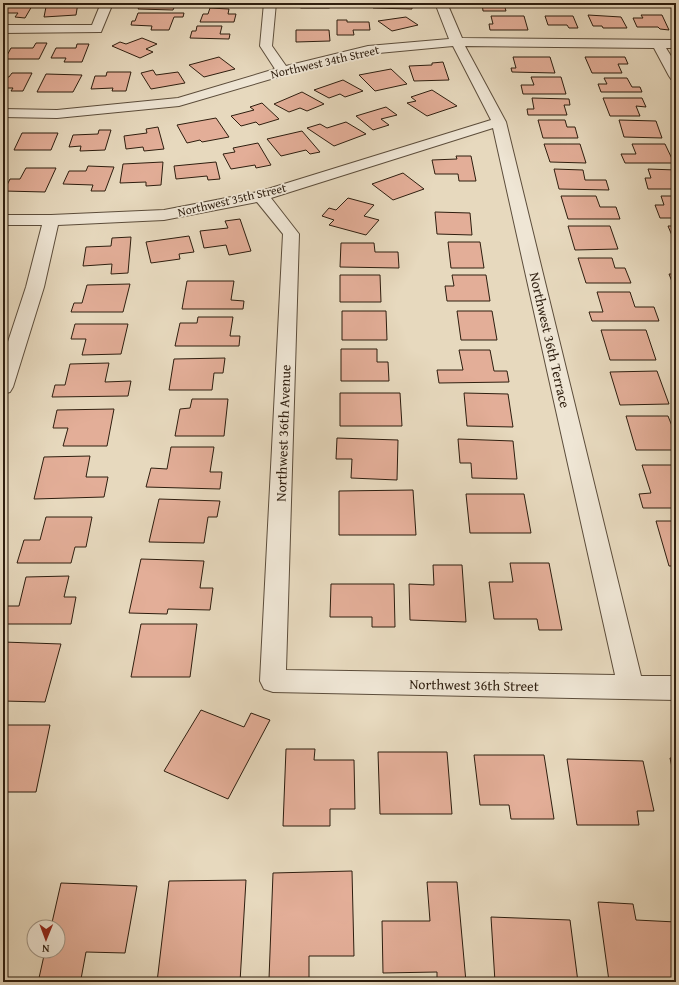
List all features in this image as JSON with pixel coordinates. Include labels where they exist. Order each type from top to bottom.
[{"type":"street","points":[[3,29],[97,29],[106,3]]},
{"type":"street","points":[[270,3],[266,46],[283,71]]},
{"type":"street","name":"Northwest 36th Terrace","points":[[441,3],[457,42],[499,122],[631,687]]},
{"type":"street","name":"Northwest 34th Street","points":[[3,113],[57,114],[179,102],[283,71],[368,50],[457,42],[676,44]]},
{"type":"street","points":[[658,44],[676,76]]},
{"type":"street","name":"Northwest 35th Street","points":[[3,220],[51,220],[164,215],[260,196],[499,122]]},
{"type":"street","name":"Northwest 36th Avenue","points":[[260,196],[291,234],[273,681]]},
{"type":"street","points":[[3,387],[35,287],[51,220]]},
{"type":"street","name":"Northwest 36th Street","points":[[273,681],[676,688]]},
{"type":"water","points":[[543,3],[676,3],[676,6],[545,5]]},
{"type":"building","points":[[3,3],[13,3],[12,6],[32,6],[25,18],[15,17],[18,13],[3,13]]},
{"type":"building","points":[[78,3],[76,15],[44,17],[46,7],[56,7],[57,4]]},
{"type":"building","points":[[149,3],[176,3],[173,10],[138,9],[140,5],[148,5]]},
{"type":"building","points":[[205,3],[238,3],[238,5],[205,5]]},
{"type":"building","points":[[301,3],[329,3],[329,8],[301,8]]},
{"type":"building","points":[[373,3],[406,3],[406,5],[412,5],[412,9],[373,8]]},
{"type":"building","points":[[482,3],[518,4],[504,4],[506,11],[483,11]]},
{"type":"building","points":[[210,8],[229,9],[228,14],[236,14],[234,22],[200,22],[203,14],[208,14]]},
{"type":"building","points":[[138,13],[184,13],[183,17],[174,17],[169,30],[151,30],[152,26],[131,25],[132,21],[135,21]]},
{"type":"building","points":[[588,15],[621,17],[627,28],[603,28],[602,26],[593,26]]},
{"type":"building","points":[[641,15],[662,15],[669,30],[660,29],[658,27],[637,27],[633,18],[643,18]]},
{"type":"building","points":[[491,16],[524,16],[528,30],[490,30],[489,24],[493,24]]},
{"type":"building","points":[[545,16],[573,16],[578,28],[569,28],[567,25],[548,25]]},
{"type":"building","points":[[406,17],[418,25],[392,31],[378,21]]},
{"type":"building","points":[[337,20],[347,20],[347,22],[369,22],[370,30],[353,30],[354,35],[337,35]]},
{"type":"building","points":[[197,26],[222,26],[220,34],[230,34],[229,39],[190,38],[192,31],[196,31]]},
{"type":"building","points":[[296,30],[329,30],[330,41],[296,42]]},
{"type":"building","points":[[142,38],[157,44],[146,49],[153,52],[140,58],[112,46],[120,42],[126,44]]},
{"type":"building","points":[[36,43],[47,43],[39,59],[5,59],[11,48],[33,48]]},
{"type":"building","points":[[77,44],[89,44],[82,62],[64,62],[66,58],[51,58],[56,48],[76,48]]},
{"type":"building","points":[[219,57],[235,69],[204,77],[189,65]]},
{"type":"building","points":[[513,57],[550,57],[555,73],[512,72],[511,68],[516,68]]},
{"type":"building","points":[[585,57],[625,57],[628,64],[618,64],[622,73],[592,73]]},
{"type":"building","points":[[443,62],[449,80],[414,81],[409,66],[432,65],[432,63]]},
{"type":"building","points":[[391,69],[407,84],[375,91],[359,75]]},
{"type":"building","points":[[153,70],[156,75],[178,72],[185,83],[151,89],[141,73]]},
{"type":"building","points":[[107,72],[131,72],[126,91],[112,91],[113,88],[91,89],[95,76],[106,76]]},
{"type":"building","points":[[12,73],[32,73],[23,91],[11,91],[13,88],[3,88],[3,77],[9,77]]},
{"type":"building","points":[[46,74],[82,75],[73,92],[37,92]]},
{"type":"building","points":[[531,77],[561,77],[566,94],[523,94],[521,85],[534,85]]},
{"type":"building","points":[[604,78],[627,78],[632,87],[640,87],[642,92],[601,92],[598,84],[607,84]]},
{"type":"building","points":[[343,80],[363,91],[345,97],[340,94],[329,98],[314,90]]},
{"type":"building","points":[[432,90],[457,106],[427,116],[407,103],[416,101],[411,97]]},
{"type":"building","points":[[302,92],[324,104],[307,111],[300,108],[289,112],[274,104]]},
{"type":"building","points":[[532,98],[569,99],[570,105],[564,105],[567,115],[528,115],[527,109],[534,109]]},
{"type":"building","points":[[603,98],[642,98],[646,107],[636,106],[640,116],[610,116]]},
{"type":"building","points":[[262,103],[279,119],[259,125],[256,122],[241,126],[231,116],[254,110],[250,107]]},
{"type":"building","points":[[386,107],[397,115],[381,119],[389,125],[373,130],[356,116]]},
{"type":"building","points":[[216,118],[229,137],[187,143],[177,125]]},
{"type":"building","points":[[538,120],[565,120],[567,127],[575,127],[578,138],[543,138]]},
{"type":"building","points":[[619,120],[656,121],[662,138],[624,137]]},
{"type":"building","points":[[346,122],[366,134],[334,146],[307,128],[320,124],[327,128]]},
{"type":"building","points":[[158,127],[164,149],[144,151],[143,147],[126,149],[124,136],[147,133],[146,129]]},
{"type":"building","points":[[99,130],[111,130],[105,150],[80,151],[81,146],[69,147],[73,135],[98,134]]},
{"type":"building","points":[[302,131],[320,152],[310,154],[306,150],[281,156],[267,139]]},
{"type":"building","points":[[22,133],[58,133],[51,150],[14,150]]},
{"type":"building","points":[[258,143],[271,165],[256,168],[255,165],[231,169],[223,154],[235,152],[233,148]]},
{"type":"building","points":[[544,144],[580,144],[586,163],[550,162]]},
{"type":"building","points":[[632,144],[665,144],[674,163],[625,163],[621,154],[636,154]]},
{"type":"building","points":[[456,156],[471,156],[476,181],[459,181],[458,174],[435,174],[432,160],[457,159]]},
{"type":"building","points":[[163,162],[161,185],[146,186],[146,182],[120,183],[123,164]]},
{"type":"building","points":[[216,162],[220,179],[208,180],[207,176],[176,179],[174,166]]},
{"type":"building","points":[[88,166],[114,167],[105,191],[91,191],[93,185],[63,184],[69,171],[86,171]]},
{"type":"building","points":[[26,168],[56,168],[45,192],[4,191],[10,179],[20,179]]},
{"type":"building","points":[[554,169],[583,170],[585,180],[606,180],[609,190],[559,189]]},
{"type":"building","points":[[648,169],[676,170],[676,189],[648,189],[645,178],[651,178]]},
{"type":"building","points":[[403,173],[424,189],[393,200],[372,184]]},
{"type":"building","points":[[561,196],[596,196],[600,207],[616,207],[620,219],[568,219]]},
{"type":"building","points":[[661,196],[676,196],[676,218],[660,218],[655,205],[664,205]]},
{"type":"building","points":[[348,198],[374,205],[364,216],[379,220],[366,235],[329,225],[334,220],[322,216],[329,208],[336,210]]},
{"type":"building","points":[[435,212],[470,213],[472,235],[437,234]]},
{"type":"building","points":[[240,219],[251,251],[229,255],[226,245],[204,248],[200,231],[228,228],[225,221]]},
{"type":"building","points":[[568,226],[610,226],[618,249],[575,250]]},
{"type":"building","points":[[668,226],[676,226],[676,245]]},
{"type":"building","points":[[189,236],[194,252],[179,254],[180,259],[151,263],[146,242]]},
{"type":"building","points":[[131,237],[128,273],[111,274],[112,264],[83,266],[86,247],[111,246],[112,238]]},
{"type":"building","points":[[448,242],[480,242],[484,268],[451,268]]},
{"type":"building","points":[[341,243],[374,243],[375,252],[398,252],[399,268],[340,267]]},
{"type":"building","points":[[578,258],[612,258],[615,268],[625,268],[631,283],[586,283]]},
{"type":"building","points":[[669,274],[676,274],[676,284],[673,284]]},
{"type":"building","points":[[340,275],[380,275],[381,302],[340,302]]},
{"type":"building","points":[[452,275],[486,275],[490,301],[447,301],[445,286],[454,286]]},
{"type":"building","points":[[187,281],[234,281],[231,300],[244,301],[243,309],[182,309]]},
{"type":"building","points":[[130,284],[123,312],[71,312],[74,303],[82,303],[87,285]]},
{"type":"building","points":[[597,292],[630,292],[635,307],[654,307],[659,321],[592,321],[589,312],[603,312]]},
{"type":"building","points":[[342,311],[386,311],[387,340],[342,340]]},
{"type":"building","points":[[457,311],[492,311],[497,340],[461,340]]},
{"type":"building","points":[[198,317],[233,317],[230,336],[240,336],[239,346],[175,346],[180,323],[197,323]]},
{"type":"building","points":[[75,324],[128,324],[121,354],[82,355],[86,339],[71,339]]},
{"type":"building","points":[[601,330],[646,330],[656,360],[610,360]]},
{"type":"building","points":[[341,349],[377,349],[377,362],[388,362],[389,381],[341,381]]},
{"type":"building","points":[[459,350],[490,350],[494,371],[507,371],[509,382],[439,383],[437,370],[463,370]]},
{"type":"building","points":[[225,358],[223,373],[214,373],[212,390],[169,390],[174,359]]},
{"type":"building","points":[[109,363],[105,382],[131,381],[128,396],[52,397],[55,385],[65,385],[70,364]]},
{"type":"building","points":[[657,371],[669,404],[620,405],[610,372]]},
{"type":"building","points":[[340,393],[400,393],[402,426],[340,426]]},
{"type":"building","points":[[464,393],[508,394],[513,427],[467,426]]},
{"type":"building","points":[[192,399],[228,399],[224,436],[175,436],[180,409],[190,408]]},
{"type":"building","points":[[114,409],[107,446],[63,446],[68,428],[53,428],[57,410]]},
{"type":"building","points":[[626,416],[668,416],[674,431],[676,431],[676,450],[636,450]]},
{"type":"building","points":[[337,438],[398,440],[397,480],[351,478],[352,459],[336,459]]},
{"type":"building","points":[[458,439],[513,441],[517,479],[472,478],[471,463],[460,463]]},
{"type":"building","points":[[171,447],[214,447],[210,472],[222,472],[220,489],[146,487],[151,468],[167,469]]},
{"type":"building","points":[[90,456],[86,477],[108,477],[104,497],[34,499],[44,457]]},
{"type":"building","points":[[642,465],[676,465],[676,508],[643,508],[639,494],[651,493]]},
{"type":"building","points":[[413,490],[416,535],[339,535],[339,491]]},
{"type":"building","points":[[466,494],[524,494],[531,533],[470,533]]},
{"type":"building","points":[[159,499],[220,501],[217,517],[208,517],[204,543],[149,542]]},
{"type":"building","points":[[46,517],[92,517],[86,547],[75,547],[71,563],[17,563],[24,540],[40,540]]},
{"type":"building","points":[[656,521],[676,521],[676,566],[669,566]]},
{"type":"building","points":[[141,559],[204,561],[200,588],[213,588],[210,610],[168,609],[167,614],[129,613]]},
{"type":"building","points":[[510,563],[549,563],[562,630],[539,630],[537,619],[494,619],[489,582],[513,582]]},
{"type":"building","points":[[433,565],[462,565],[466,622],[410,620],[409,584],[434,585]]},
{"type":"building","points":[[69,576],[64,597],[76,597],[71,624],[3,624],[3,606],[19,606],[26,577]]},
{"type":"building","points":[[331,584],[394,584],[395,627],[372,627],[372,617],[330,617]]},
{"type":"building","points":[[141,624],[197,624],[190,677],[131,677]]},
{"type":"building","points":[[3,642],[61,644],[45,702],[3,701]]},
{"type":"building","points":[[201,710],[244,727],[251,713],[270,720],[228,799],[164,771]]},
{"type":"building","points":[[3,725],[50,725],[36,792],[3,792]]},
{"type":"building","points":[[286,749],[315,749],[314,760],[354,760],[355,809],[330,809],[330,826],[283,826]]},
{"type":"building","points":[[378,752],[447,752],[452,814],[380,814]]},
{"type":"building","points":[[474,755],[544,755],[554,819],[511,819],[509,805],[480,805]]},
{"type":"building","points":[[670,758],[676,758],[676,786]]},
{"type":"building","points":[[567,759],[643,761],[654,811],[637,811],[639,825],[577,825]]},
{"type":"building","points":[[352,871],[354,956],[309,956],[309,978],[269,979],[273,873]]},
{"type":"building","points":[[246,880],[240,982],[157,982],[169,881]]},
{"type":"building","points":[[427,882],[457,882],[466,982],[437,982],[437,972],[383,973],[382,921],[430,921]]},
{"type":"building","points":[[61,883],[137,886],[125,953],[86,952],[81,979],[39,978],[43,959],[66,959],[66,919],[53,919]]},
{"type":"building","points":[[598,902],[633,904],[636,920],[676,922],[676,982],[609,981]]},
{"type":"building","points":[[491,917],[570,920],[578,982],[495,982]]}]
